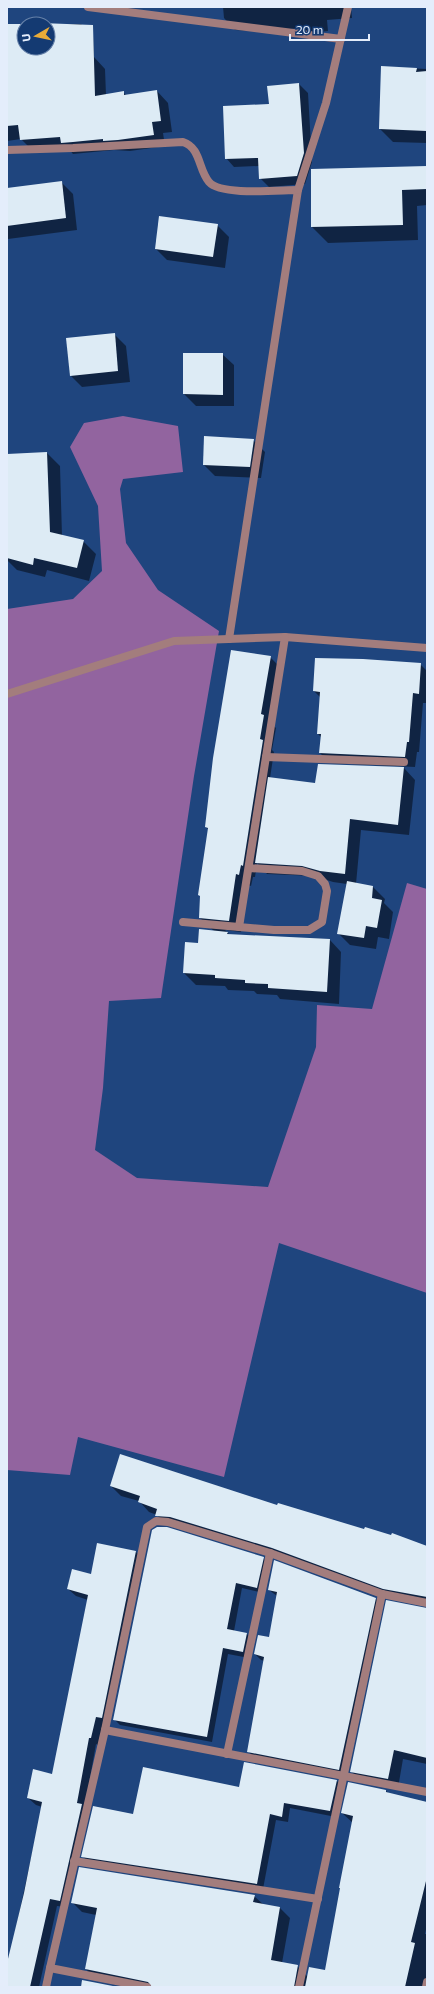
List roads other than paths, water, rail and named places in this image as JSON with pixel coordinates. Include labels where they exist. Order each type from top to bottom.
[{"type":"street","points":[[88,7],[341,39]]},
{"type":"street","points":[[229,639],[298,190],[326,103],[348,7]]},
{"type":"street","points":[[7,150],[183,142],[192,147],[205,176],[210,183],[215,186],[231,190],[298,190]]},
{"type":"street","points":[[239,927],[285,637]]},
{"type":"street","points":[[7,694],[174,641],[285,637],[427,648]]},
{"type":"street","points":[[266,757],[404,762]]},
{"type":"street","points":[[183,922],[274,930],[309,930],[322,922],[326,906],[325,884],[313,873],[248,868]]},
{"type":"street","points":[[46,1987],[105,1730],[147,1527],[156,1521],[168,1522],[270,1553],[382,1594],[427,1603]]},
{"type":"street","points":[[227,1754],[270,1553]]},
{"type":"street","points":[[300,1987],[382,1594]]},
{"type":"street","points":[[105,1730],[427,1792]]},
{"type":"street","points":[[74,1861],[318,1900]]},
{"type":"street","points":[[50,1968],[147,1987]]},
{"type":"street","points":[[426,1987],[427,1982]]}]
